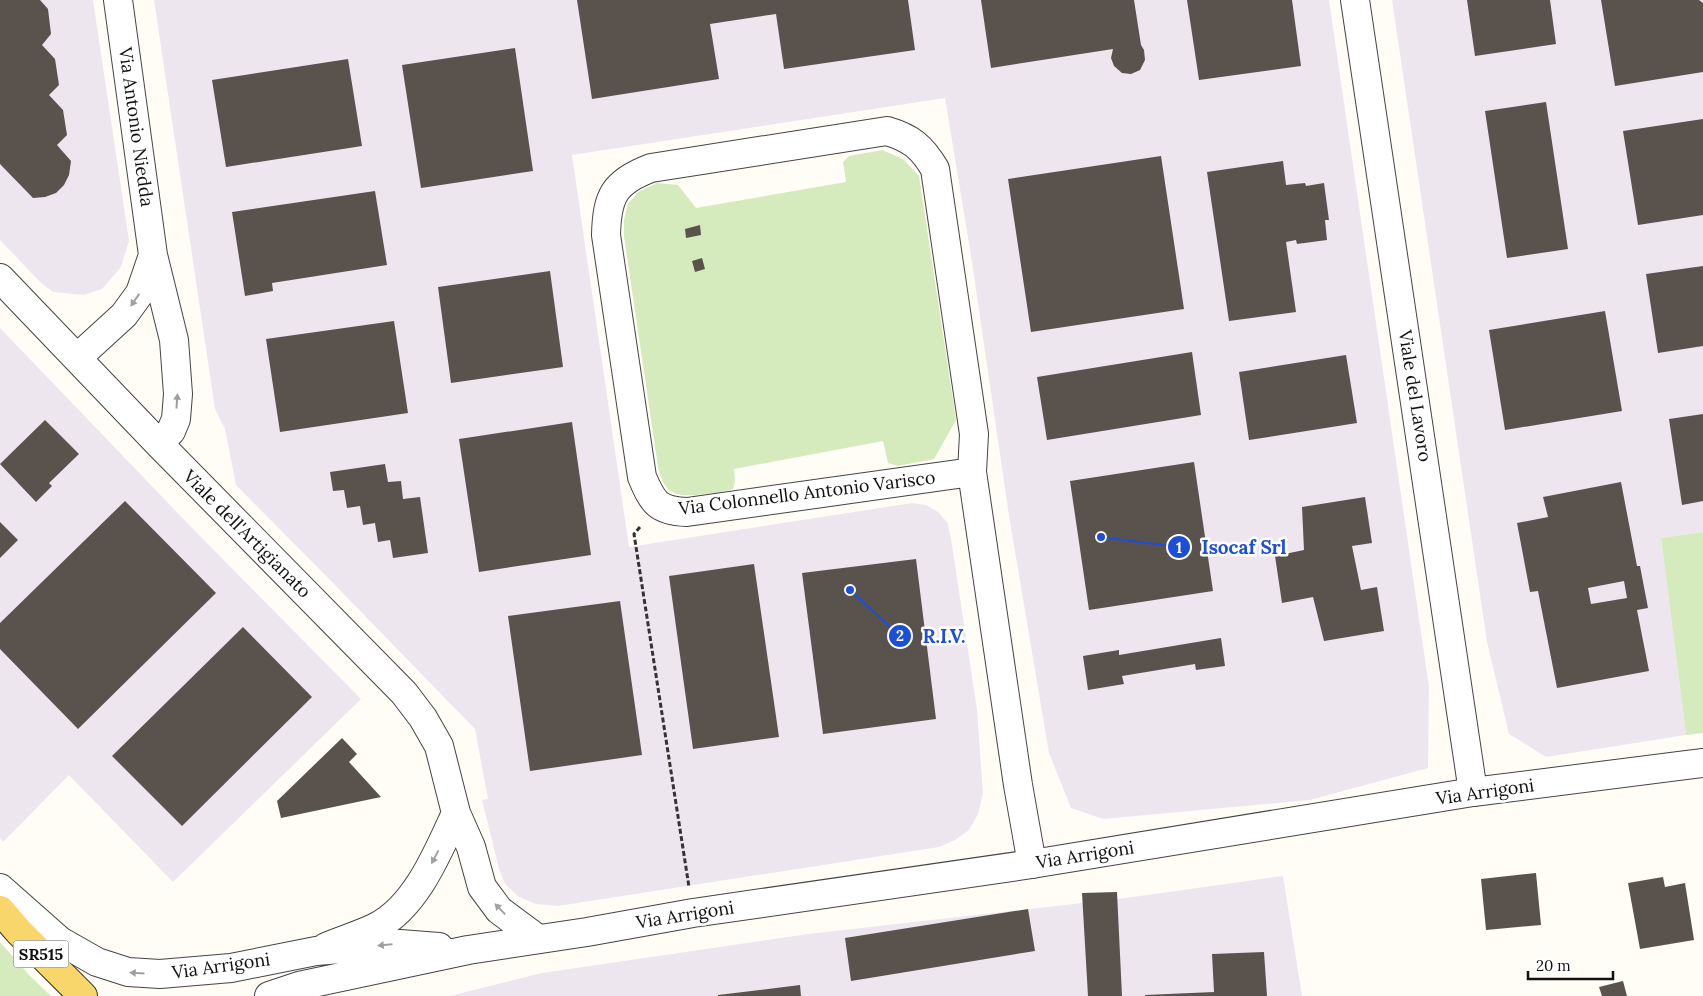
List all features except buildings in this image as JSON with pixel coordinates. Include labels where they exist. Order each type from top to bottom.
[{"type":"main road","name":"SR515","points":[[0,910],[19,932],[83,996]]},
{"type":"street","name":"Via Antonio Niedda","points":[[118,0],[153,255],[174,340],[178,394],[176,419],[171,431],[159,444]]},
{"type":"street","name":"Viale del Lavoro","points":[[1355,0],[1473,792]]},
{"type":"street","name":"Via Colonnello Antonio Varisco","points":[[972,472],[687,512],[672,512],[657,504],[649,493],[642,477],[606,235],[609,205],[618,187],[632,175],[651,168],[887,131],[902,135],[926,154],[935,169],[974,434],[972,472],[1018,785],[1032,864]]},
{"type":"street","name":"Via Antonio Niedda","points":[[77,358],[124,315],[140,293],[153,255]]},
{"type":"street","name":"Viale dell'Artigianato","points":[[0,278],[159,444],[404,693],[423,718],[439,746],[456,813],[471,847],[482,887],[499,910],[538,939]]},
{"type":"street","name":"Via Arrigoni","points":[[269,996],[299,986],[468,950],[588,932],[693,913],[1032,864],[1473,792],[1703,763]]},
{"type":"street","points":[[316,951],[377,926],[401,908],[425,877],[456,813]]},
{"type":"street","name":"Via Arrigoni","points":[[0,888],[60,941],[97,962],[128,972],[160,974],[230,968],[316,951],[400,944],[468,950]]},
{"type":"path","points":[[657,504],[634,534],[693,913]]},
{"type":"shaded area","points":[[0,0],[93,0],[129,241],[121,267],[102,289],[84,295],[53,292],[41,283],[0,240]]},
{"type":"shaded area","points":[[154,0],[1329,0],[1429,687],[1428,768],[1310,800],[1103,819],[1071,808],[1049,753],[1009,516],[972,262],[945,98],[572,155],[629,547],[912,503],[926,505],[938,512],[947,522],[951,538],[977,710],[983,793],[978,814],[969,830],[955,840],[939,847],[558,906],[536,904],[519,897],[505,884],[499,869],[482,800],[488,799],[475,729],[236,485],[225,429],[215,409]]},
{"type":"shaded area","points":[[1392,0],[1703,0],[1703,532],[1661,538],[1686,735],[1546,757],[1509,734],[1487,642]]},
{"type":"shaded area","points":[[0,328],[195,531],[361,699],[173,882],[69,775],[3,842],[0,838]]},
{"type":"shaded area","points":[[1283,876],[1302,996],[450,996],[542,973],[808,934],[1126,898]]},
{"type":"green space","points":[[882,150],[903,159],[919,176],[956,420],[934,459],[898,466],[888,463],[883,441],[734,469],[735,481],[733,489],[726,491],[680,495],[669,490],[664,484],[658,467],[624,236],[624,220],[628,204],[638,192],[657,183],[678,185],[696,208],[846,182],[843,162],[849,156]]},
{"type":"green space","points":[[1703,532],[1703,733],[1686,735],[1661,538]]},
{"type":"green space","points":[[0,942],[30,976],[51,996],[0,996]]},
{"type":"place","name":"Isocaf Srl","points":[[1101,537]]},
{"type":"place","name":"R.I.V.","points":[[850,590]]}]
